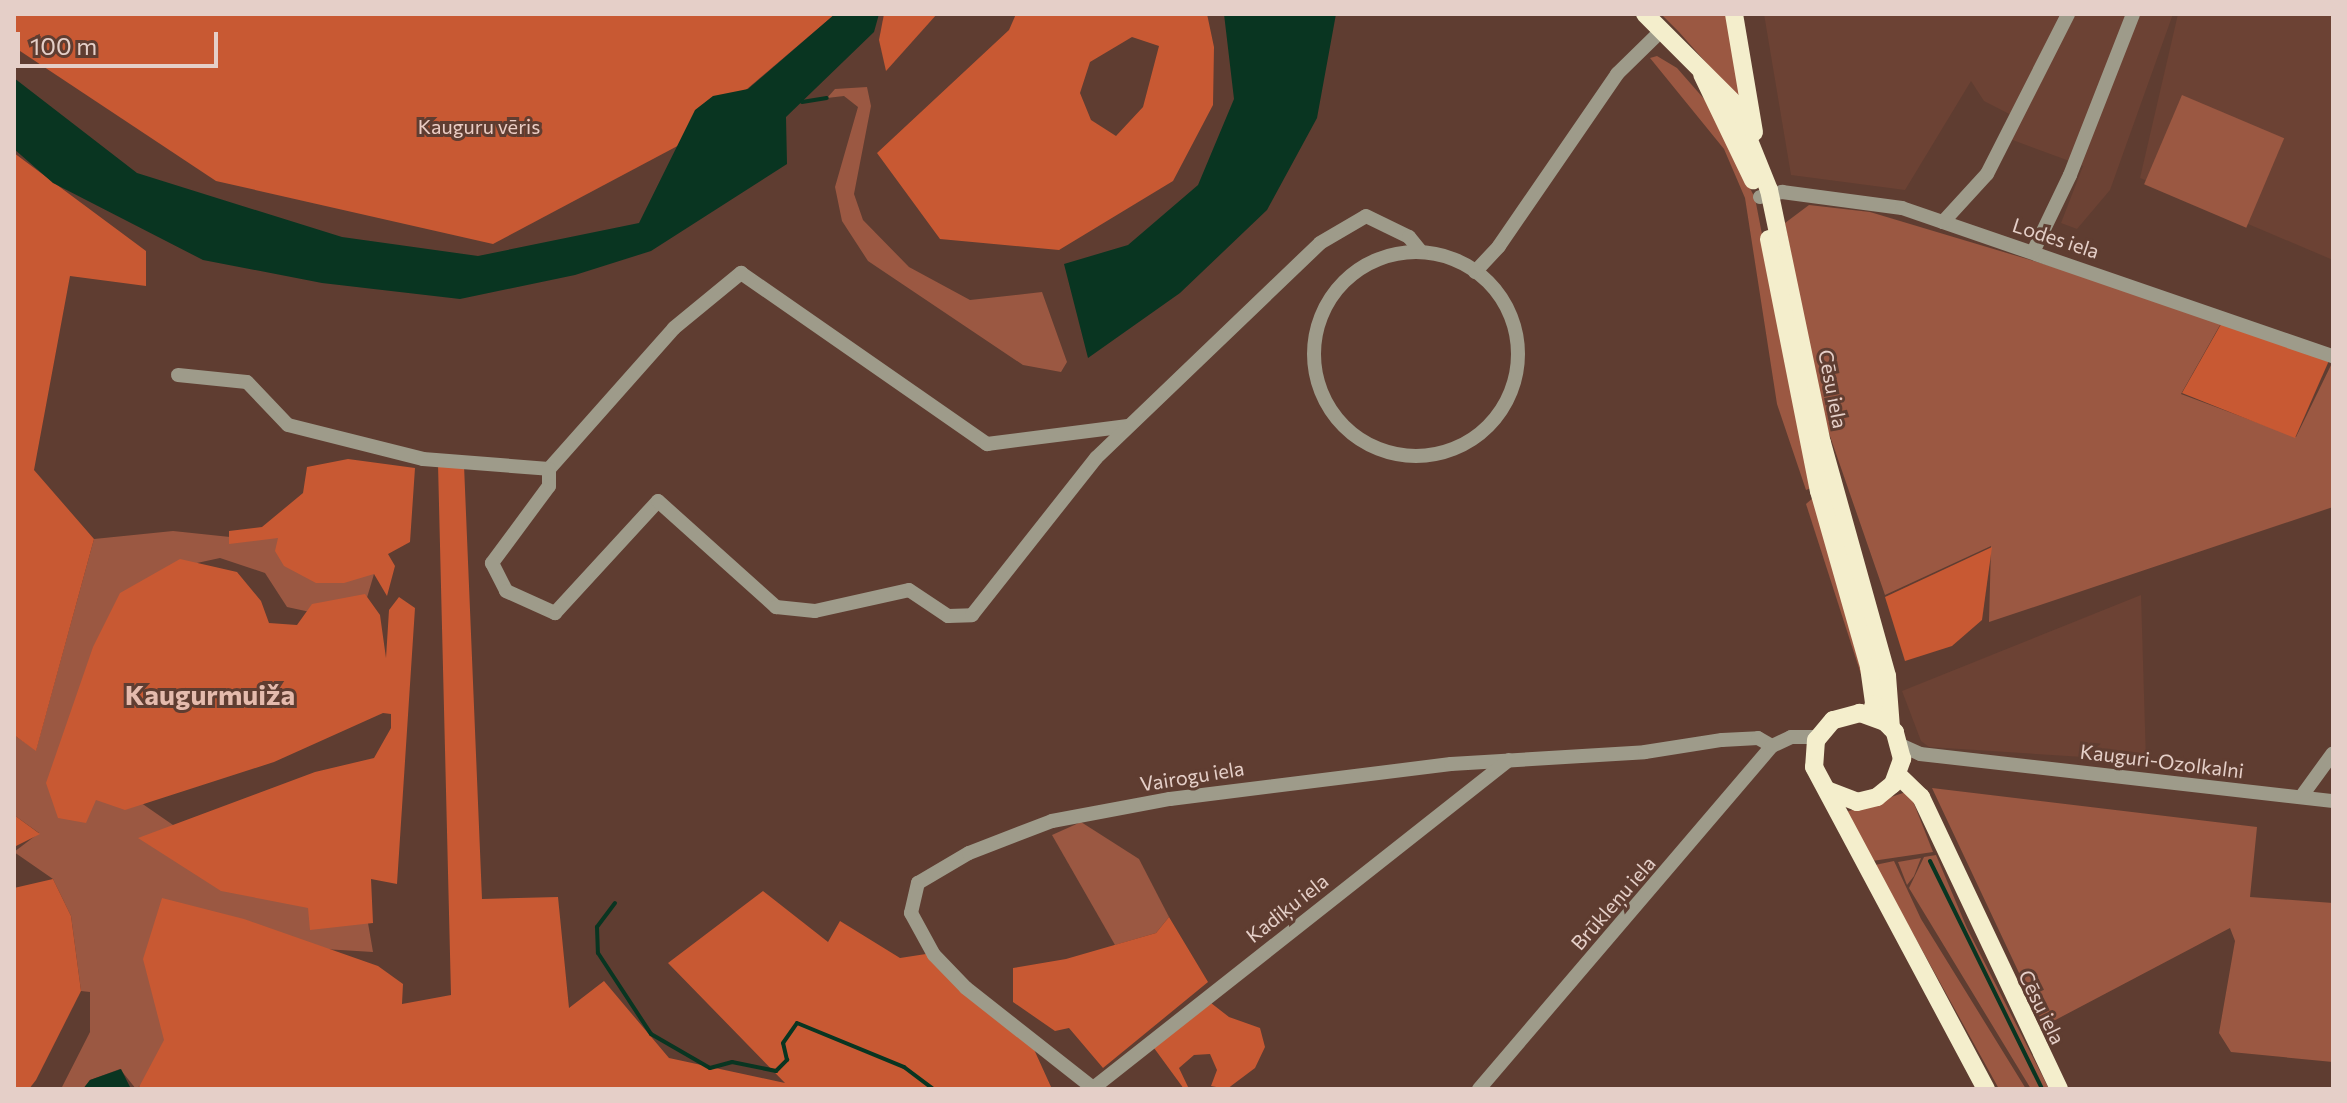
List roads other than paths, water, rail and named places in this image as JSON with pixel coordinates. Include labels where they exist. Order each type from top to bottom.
[{"type":"main road","name":"Cēsu iela","points":[[1645,14],[1734,103],[1759,166],[1803,422],[1869,667],[1874,704],[1870,715]]},
{"type":"main road","points":[[1734,14],[1759,166]]},
{"type":"main road","name":"Cēsu iela","points":[[1702,74],[1764,195],[1825,458],[1887,676],[1900,770],[1921,797],[2059,1089]]},
{"type":"main road","points":[[1896,737],[1870,715],[1846,714],[1816,746],[1816,774],[1829,791],[1986,1089]]},
{"type":"main road","points":[[1829,791],[1847,801],[1867,801],[1886,792],[1900,770]]},
{"type":"street","points":[[1943,222],[1987,174],[2068,14]]},
{"type":"street","points":[[2033,252],[2070,175],[2133,14]]},
{"type":"street","points":[[1475,272],[1499,246],[1617,74],[1660,32]]},
{"type":"street","name":"Lodes iela","points":[[1764,195],[1902,208],[2333,356]]},
{"type":"street","points":[[1129,426],[987,444],[741,273],[674,328],[549,469],[549,486],[492,563],[506,591],[555,613],[658,501],[776,607],[815,611],[909,590],[948,616],[972,615],[1096,458],[1320,243],[1366,216],[1409,237],[1421,252]]},
{"type":"street","points":[[1421,252],[1443,256],[1475,272],[1502,300],[1515,329],[1518,361],[1511,392],[1494,419],[1470,440],[1441,453],[1409,456],[1378,449],[1351,433],[1331,412],[1319,387],[1316,331],[1335,293],[1366,265],[1421,252]]},
{"type":"street","points":[[178,375],[247,382],[288,425],[303,429],[423,459],[549,469]]},
{"type":"street","points":[[1896,737],[1920,754],[1986,761]]},
{"type":"street","name":"Vairogu iela","points":[[1093,1088],[966,988],[934,955],[911,913],[918,883],[969,853],[1052,821],[1313,778],[1509,760],[1645,752],[1722,740],[1758,738],[1774,744]]},
{"type":"street","points":[[1774,744],[1816,746]]},
{"type":"street","name":"Brūkleņu iela","points":[[1479,1089],[1774,744]]},
{"type":"street","points":[[2301,797],[2333,753]]},
{"type":"street","name":"Kadiķu iela","points":[[1093,1088],[1509,760]]},
{"type":"street","points":[[1900,770],[1986,761]]},
{"type":"street","name":"Kauguri-Ozolkalni","points":[[1986,761],[2333,801]]},
{"type":"waterway","points":[[802,102],[827,98]]},
{"type":"waterway","points":[[1930,861],[2042,1089]]},
{"type":"waterway","points":[[615,903],[597,927],[598,953],[651,1034],[710,1068],[732,1062],[776,1071],[787,1060],[783,1043],[797,1023],[904,1067],[933,1089]]},
{"type":"district","name":"Kaugurmuiža","points":[[210,694]]},
{"type":"park label","name":"Kauguru vēris","points":[[479,126]]}]
